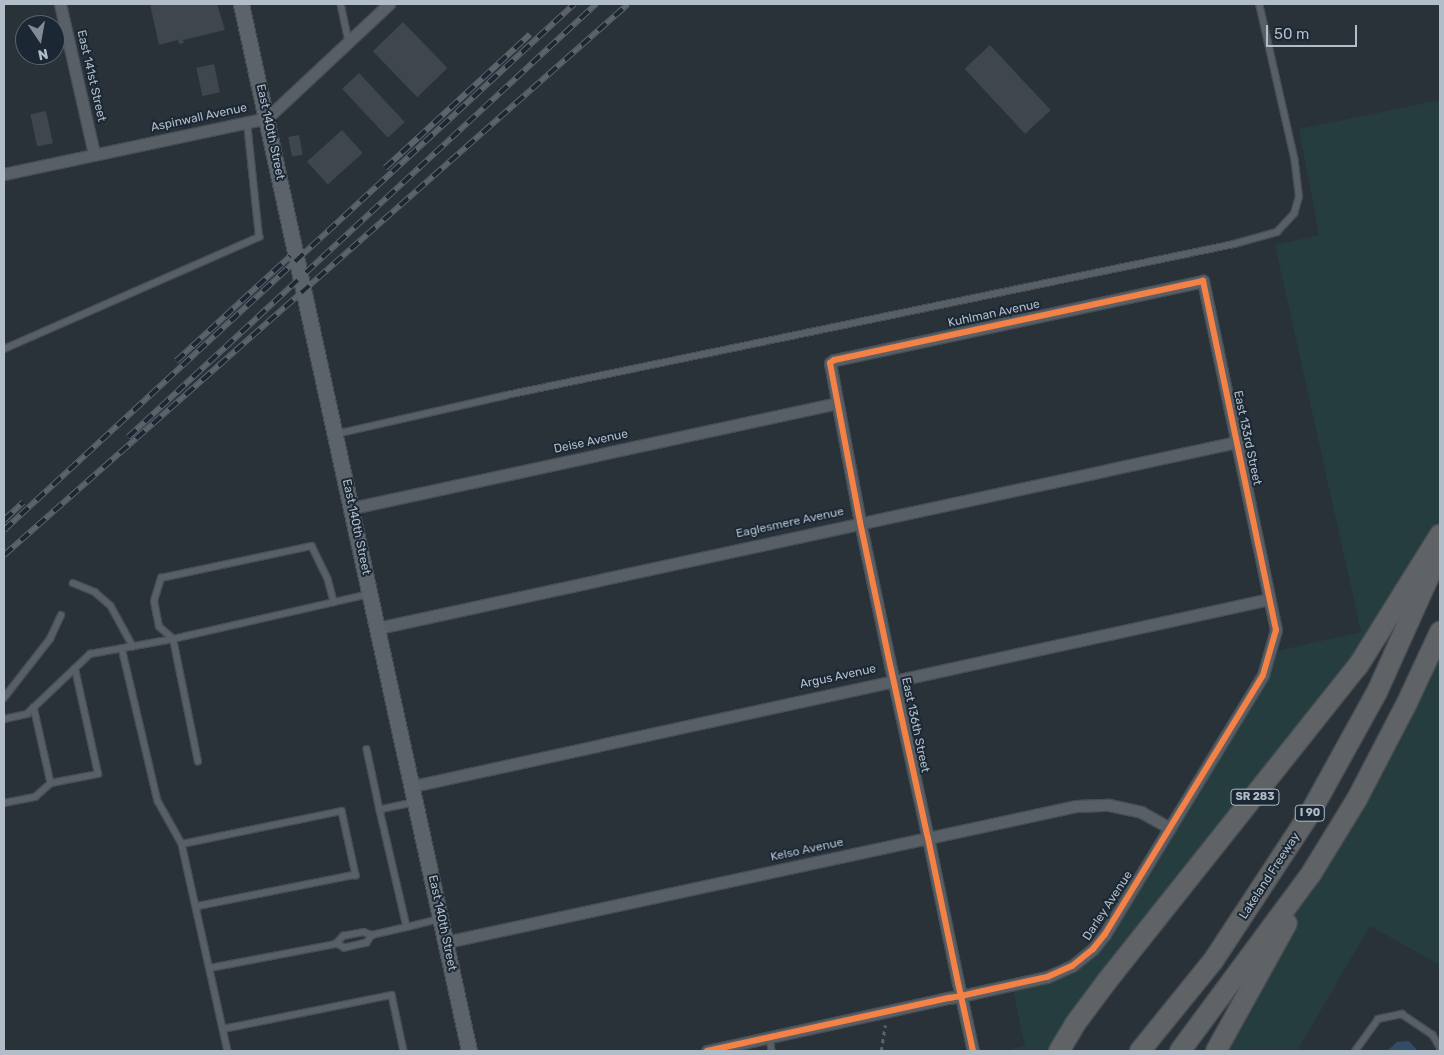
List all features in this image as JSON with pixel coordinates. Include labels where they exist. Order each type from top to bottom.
[{"type":"highway","name":"SR 283","points":[[1060,1051],[1075,1024],[1108,981],[1358,666],[1440,535]]},
{"type":"highway","name":"Lakeland Freeway","points":[[1140,1051],[1213,960],[1309,815],[1377,692],[1440,550]]},
{"type":"highway","name":"I 90","points":[[1180,1051],[1311,874],[1357,799],[1406,705],[1440,632]]},
{"type":"highway","points":[[1216,1051],[1261,974],[1311,874]]},
{"type":"street","name":"East 141st Street","points":[[60,4],[94,154]]},
{"type":"street","name":"East 140th Street","points":[[241,4],[470,1051]]},
{"type":"street","name":"Aspinwall Avenue","points":[[4,174],[267,118],[389,4]]},
{"type":"street","name":"Kuhlman Avenue","points":[[836,403],[829,368],[834,360],[1203,281]]},
{"type":"street","name":"East 133rd Street","points":[[1203,281],[1269,599]]},
{"type":"street","name":"Deise Avenue","points":[[352,508],[836,403]]},
{"type":"street","name":"East 136th Street","points":[[836,403],[973,1051]]},
{"type":"street","name":"Eaglesmere Avenue","points":[[378,628],[860,522],[1237,442]]},
{"type":"street","name":"Argus Avenue","points":[[413,786],[894,679],[1269,599]]},
{"type":"street","name":"Darley Avenue","points":[[712,1051],[1047,978],[1072,966],[1093,949],[1264,676],[1276,630],[1269,599]]},
{"type":"street","name":"Kelso Avenue","points":[[446,942],[1076,806],[1109,805],[1141,812],[1170,828]]},
{"type":"lane","points":[[341,4],[349,41]]},
{"type":"lane","points":[[336,434],[507,395],[1234,244],[1277,232],[1294,214],[1299,197],[1295,162],[1259,4]]},
{"type":"lane","points":[[4,349],[259,237],[247,122]]},
{"type":"lane","points":[[198,762],[173,639],[159,627],[154,601],[161,578],[312,546],[328,579],[334,602]]},
{"type":"lane","points":[[73,583],[95,592],[111,606],[133,646]]},
{"type":"lane","points":[[4,719],[27,714],[90,654],[173,639],[371,593]]},
{"type":"lane","points":[[4,698],[50,638],[61,615]]},
{"type":"lane","points":[[122,648],[158,801],[182,844],[228,1051]]},
{"type":"lane","points":[[4,803],[35,797],[51,783],[98,774],[75,669]]},
{"type":"lane","points":[[34,708],[51,783]]},
{"type":"lane","points":[[368,749],[407,927]]},
{"type":"lane","points":[[380,810],[417,802]]},
{"type":"lane","points":[[182,844],[342,811],[356,874],[196,907]]},
{"type":"lane","points":[[336,944],[343,936],[364,932],[372,935],[440,918]]},
{"type":"lane","points":[[210,968],[336,944],[345,948],[367,943],[372,935]]},
{"type":"lane","points":[[223,1029],[392,995],[404,1051]]},
{"type":"lane","points":[[1355,1051],[1378,1019],[1402,1014],[1433,1035],[1440,1047]]},
{"type":"lane","points":[[770,1038],[772,1051]]},
{"type":"path","points":[[885,1025],[882,1051],[911,1051]]},
{"type":"green space","points":[[1440,100],[1440,535],[1395,608],[1059,1051],[1003,1051],[1025,1046],[1012,985],[1047,977],[1093,949],[1272,652],[1361,632],[1275,245],[1319,235],[1299,129]]},
{"type":"green space","points":[[1440,632],[1440,965],[1370,926],[1297,1051],[1216,1051]]},
{"type":"water","points":[[1409,1041],[1418,1051],[1387,1051],[1397,1042]]},
{"type":"building","points":[[150,4],[217,4],[225,30],[183,40],[184,43],[179,44],[178,40],[159,45]]},
{"type":"building","points":[[403,22],[447,68],[417,97],[373,51]]},
{"type":"building","points":[[990,45],[1051,110],[1025,134],[964,69]]},
{"type":"building","points":[[214,64],[220,92],[202,96],[196,68]]},
{"type":"building","points":[[359,73],[405,122],[388,138],[342,89]]},
{"type":"building","points":[[46,111],[53,143],[37,147],[30,114]]},
{"type":"building","points":[[342,130],[363,153],[328,184],[307,161]]},
{"type":"building","points":[[299,135],[303,155],[292,157],[288,137]]},
{"type":"railway","points":[[4,530],[574,4]]},
{"type":"railway","points":[[128,437],[596,4]]},
{"type":"railway","points":[[4,555],[628,4]]},
{"type":"railway","points":[[385,168],[530,34]]},
{"type":"railway","points":[[176,361],[290,256]]},
{"type":"railway","points":[[4,520],[23,502]]},
{"type":"cycle path","points":[[707,1051],[949,998],[961,996],[1047,977],[1072,966],[1093,949],[1105,934],[1263,675],[1276,630],[1203,281],[834,360],[830,363],[860,522],[928,838],[958,983],[961,996],[973,1051]]}]
